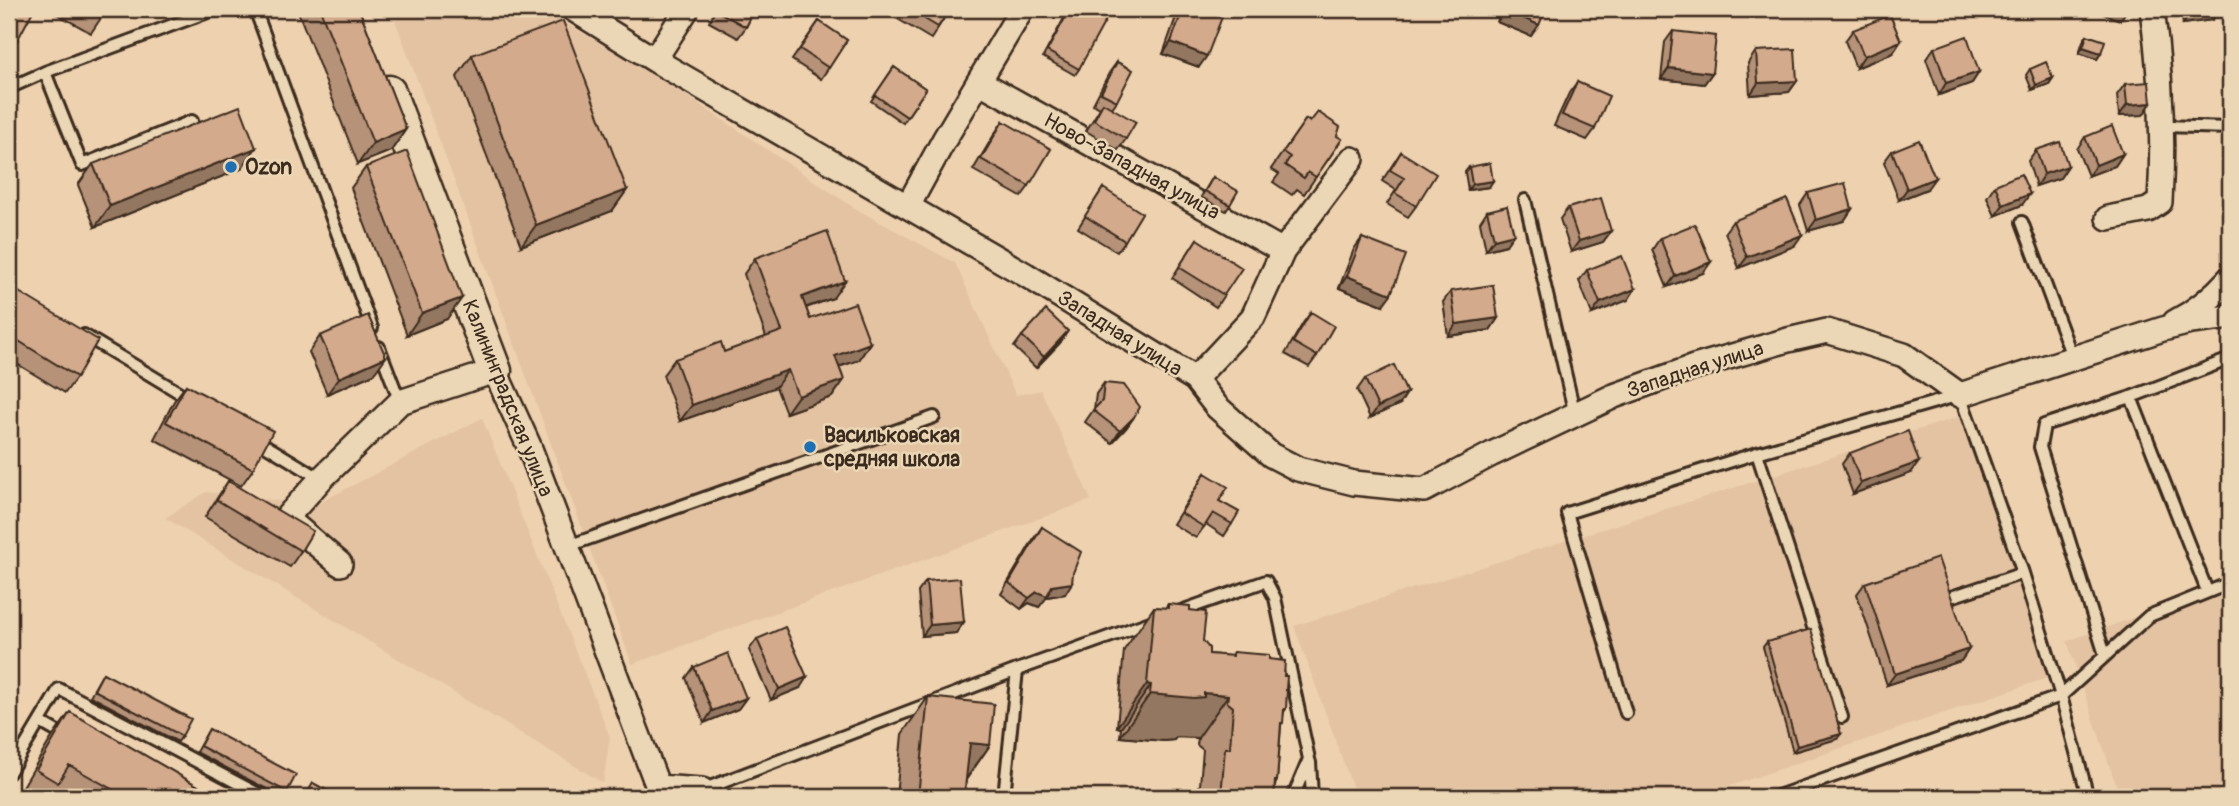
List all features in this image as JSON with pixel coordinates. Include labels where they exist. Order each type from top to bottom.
[{"type":"street","name":"Западная улица","points":[[573,9],[1037,282],[1195,379],[1217,407],[1271,455],[1298,470],[1354,483],[1424,490],[1492,454],[1614,396],[1694,367],[1827,331],[1904,355],[1960,395]]},
{"type":"street","points":[[655,59],[687,9]]},
{"type":"street","points":[[908,206],[943,140],[1022,9]]},
{"type":"street","points":[[2108,218],[2148,210],[2160,202],[2163,126],[2152,9]]},
{"type":"street","name":"Калининградская улица","points":[[377,61],[495,371],[568,546],[658,787],[704,793]]},
{"type":"street","name":"Ново-Западная улица","points":[[980,82],[1283,251]]},
{"type":"street","points":[[1195,379],[1253,317],[1283,251],[1352,159]]},
{"type":"street","points":[[2163,329],[2188,315],[2230,278]]},
{"type":"street","points":[[1960,395],[2163,329],[2230,317]]},
{"type":"street","points":[[340,564],[286,518],[321,479],[400,402],[495,371]]},
{"type":"lane","points":[[9,88],[45,72],[216,9]]},
{"type":"lane","points":[[256,9],[400,402]]},
{"type":"lane","points":[[45,72],[82,164],[192,121]]},
{"type":"lane","points":[[2163,126],[2230,128]]},
{"type":"lane","points":[[1525,200],[1575,415]]},
{"type":"lane","points":[[2022,222],[2073,359]]},
{"type":"lane","points":[[78,331],[205,408]]},
{"type":"lane","points":[[2105,655],[2040,446],[2044,425],[2131,397],[2230,359]]},
{"type":"lane","points":[[1626,713],[1567,513],[1757,453],[1960,395],[2023,573],[2061,696],[2088,797]]},
{"type":"lane","points":[[2131,397],[2207,592]]},
{"type":"lane","points":[[568,546],[934,417]]},
{"type":"lane","points":[[240,430],[321,479]]},
{"type":"lane","points":[[1757,453],[1842,717]]},
{"type":"lane","points":[[1924,606],[2023,573]]},
{"type":"lane","points":[[1171,615],[1266,581],[1275,598],[1309,759],[1312,797]]},
{"type":"lane","points":[[1775,797],[2061,696],[2149,616],[2230,583]]},
{"type":"lane","points":[[704,793],[1017,670],[1158,620]]},
{"type":"lane","points":[[1004,797],[1017,670]]},
{"type":"lane","points":[[9,773],[59,690],[264,797]]},
{"type":"lane","points":[[40,723],[75,741]]},
{"type":"lane","points":[[1293,797],[1309,759]]},
{"type":"shaded area","name":"Васильковская средняя школа","points":[[391,9],[542,9],[672,86],[856,209],[955,263],[1016,395],[1041,390],[1091,500],[632,664]]},
{"type":"shaded area","points":[[1962,416],[2053,676],[1698,797],[1356,797],[1294,626]]},
{"type":"shaded area","points":[[482,418],[610,737],[603,783],[165,518],[206,492],[315,505]]},
{"type":"shaded area","points":[[2230,584],[2230,797],[2120,797],[2067,641]]},
{"type":"building","points":[[9,9],[34,9],[9,56]]},
{"type":"building","points":[[89,9],[107,9],[102,16]]},
{"type":"building","points":[[320,9],[359,9],[406,129],[373,143]]},
{"type":"building","points":[[755,9],[746,27],[717,11]]},
{"type":"building","points":[[908,9],[950,9],[938,27]]},
{"type":"building","points":[[1070,9],[1099,9],[1109,14],[1079,69],[1047,51]]},
{"type":"building","points":[[1183,9],[1201,9],[1222,17],[1207,56],[1171,42]]},
{"type":"building","points":[[1505,9],[1546,9],[1539,25]]},
{"type":"building","points":[[2190,9],[2220,9],[2191,13]]},
{"type":"building","points":[[1890,15],[1901,41],[1864,56],[1853,30]]},
{"type":"building","points":[[563,21],[627,190],[536,225],[472,55]]},
{"type":"building","points":[[819,21],[847,40],[829,68],[800,49]]},
{"type":"building","points":[[1673,31],[1716,36],[1712,73],[1669,68]]},
{"type":"building","points":[[2087,35],[2105,41],[2101,53],[2083,47]]},
{"type":"building","points":[[1967,36],[1979,72],[1946,83],[1934,48]]},
{"type":"building","points":[[1795,49],[1797,81],[1758,83],[1756,51]]},
{"type":"building","points":[[1117,62],[1133,70],[1117,101],[1101,93]]},
{"type":"building","points":[[2046,62],[2053,78],[2036,85],[2030,69]]},
{"type":"building","points":[[894,67],[926,89],[907,117],[875,95]]},
{"type":"building","points":[[1577,82],[1609,96],[1595,129],[1562,115]]},
{"type":"building","points":[[2149,82],[2151,103],[2127,105],[2125,84]]},
{"type":"building","points":[[1103,103],[1136,122],[1126,139],[1094,120]]},
{"type":"building","points":[[240,106],[256,148],[110,206],[93,164]]},
{"type":"building","points":[[1318,112],[1340,127],[1337,136],[1342,139],[1316,177],[1308,172],[1304,178],[1285,165],[1290,157],[1283,152],[1306,119],[1310,122]]},
{"type":"building","points":[[1003,121],[1051,149],[1029,186],[981,159]]},
{"type":"building","points":[[2112,126],[2123,154],[2096,165],[2085,137]]},
{"type":"building","points":[[1919,140],[1935,178],[1907,189],[1892,151]]},
{"type":"building","points":[[2060,142],[2068,166],[2044,174],[2036,150]]},
{"type":"building","points":[[407,151],[462,298],[422,313],[366,167]]},
{"type":"building","points":[[1401,152],[1436,174],[1416,206],[1395,193],[1404,178],[1390,170]]},
{"type":"building","points":[[1490,163],[1493,181],[1472,184],[1469,167]]},
{"type":"building","points":[[2021,174],[2030,194],[2003,205],[1995,185]]},
{"type":"building","points":[[1213,177],[1238,191],[1230,205],[1205,191]]},
{"type":"building","points":[[1845,183],[1852,209],[1816,220],[1808,193]]},
{"type":"building","points":[[1103,188],[1142,213],[1125,241],[1085,216]]},
{"type":"building","points":[[1601,198],[1611,231],[1579,241],[1568,208]]},
{"type":"building","points":[[1787,199],[1802,235],[1747,257],[1733,221]]},
{"type":"building","points":[[1507,206],[1514,234],[1494,239],[1487,211]]},
{"type":"building","points":[[1695,224],[1711,262],[1675,276],[1660,238]]},
{"type":"building","points":[[827,231],[845,281],[802,297],[810,319],[855,303],[870,343],[835,356],[844,380],[798,396],[788,370],[692,405],[675,359],[721,342],[724,352],[782,331],[755,258]]},
{"type":"building","points":[[1362,238],[1406,255],[1391,294],[1347,276]]},
{"type":"building","points":[[1197,239],[1242,268],[1224,295],[1179,267]]},
{"type":"building","points":[[1622,256],[1635,289],[1600,303],[1587,270]]},
{"type":"building","points":[[1493,285],[1498,318],[1456,324],[1451,291]]},
{"type":"building","points":[[9,286],[98,340],[77,377],[9,335]]},
{"type":"building","points":[[1046,310],[1068,331],[1044,357],[1022,336]]},
{"type":"building","points":[[1311,312],[1334,326],[1317,356],[1293,342]]},
{"type":"building","points":[[368,315],[386,357],[339,378],[320,336]]},
{"type":"building","points":[[1394,365],[1407,393],[1378,407],[1365,379]]},
{"type":"building","points":[[1104,383],[1124,385],[1140,407],[1120,431],[1093,410],[1102,401]]},
{"type":"building","points":[[186,385],[273,431],[253,469],[166,422]]},
{"type":"building","points":[[1908,431],[1919,462],[1861,483],[1850,453]]},
{"type":"building","points":[[1205,473],[1228,487],[1219,501],[1239,512],[1232,524],[1213,513],[1204,527],[1181,513]]},
{"type":"building","points":[[228,481],[313,531],[301,551],[217,500]]},
{"type":"building","points":[[1042,527],[1081,552],[1072,583],[1052,586],[1047,596],[1037,592],[1029,598],[1009,583]]},
{"type":"building","points":[[1938,558],[1969,649],[1895,674],[1865,583]]},
{"type":"building","points":[[960,578],[964,622],[930,625],[926,581]]},
{"type":"building","points":[[1168,604],[1190,606],[1190,610],[1206,612],[1203,641],[1209,648],[1209,654],[1233,656],[1233,652],[1269,655],[1269,659],[1285,661],[1286,709],[1281,723],[1274,797],[1221,797],[1225,748],[1230,748],[1233,707],[1227,702],[1228,695],[1204,693],[1204,697],[1194,698],[1150,694],[1151,685],[1147,684],[1154,607],[1168,608]]},
{"type":"building","points":[[785,627],[807,677],[779,689],[757,639]]},
{"type":"building","points":[[1811,629],[1841,734],[1797,746],[1767,642]]},
{"type":"building","points":[[728,653],[746,698],[712,711],[694,667]]},
{"type":"building","points":[[103,673],[191,719],[182,736],[94,690]]},
{"type":"building","points":[[928,697],[994,704],[990,745],[970,743],[964,797],[918,797]]},
{"type":"building","points":[[70,712],[217,797],[126,797],[69,765],[58,783],[36,770]]},
{"type":"building","points":[[209,729],[296,775],[287,792],[200,746]]},
{"type":"building","points":[[313,783],[339,797],[305,797]]},
{"type":"place","name":"Ozon","points":[[231,167]]},
{"type":"place","name":"Васильковская средняя школа","points":[[810,447]]}]
